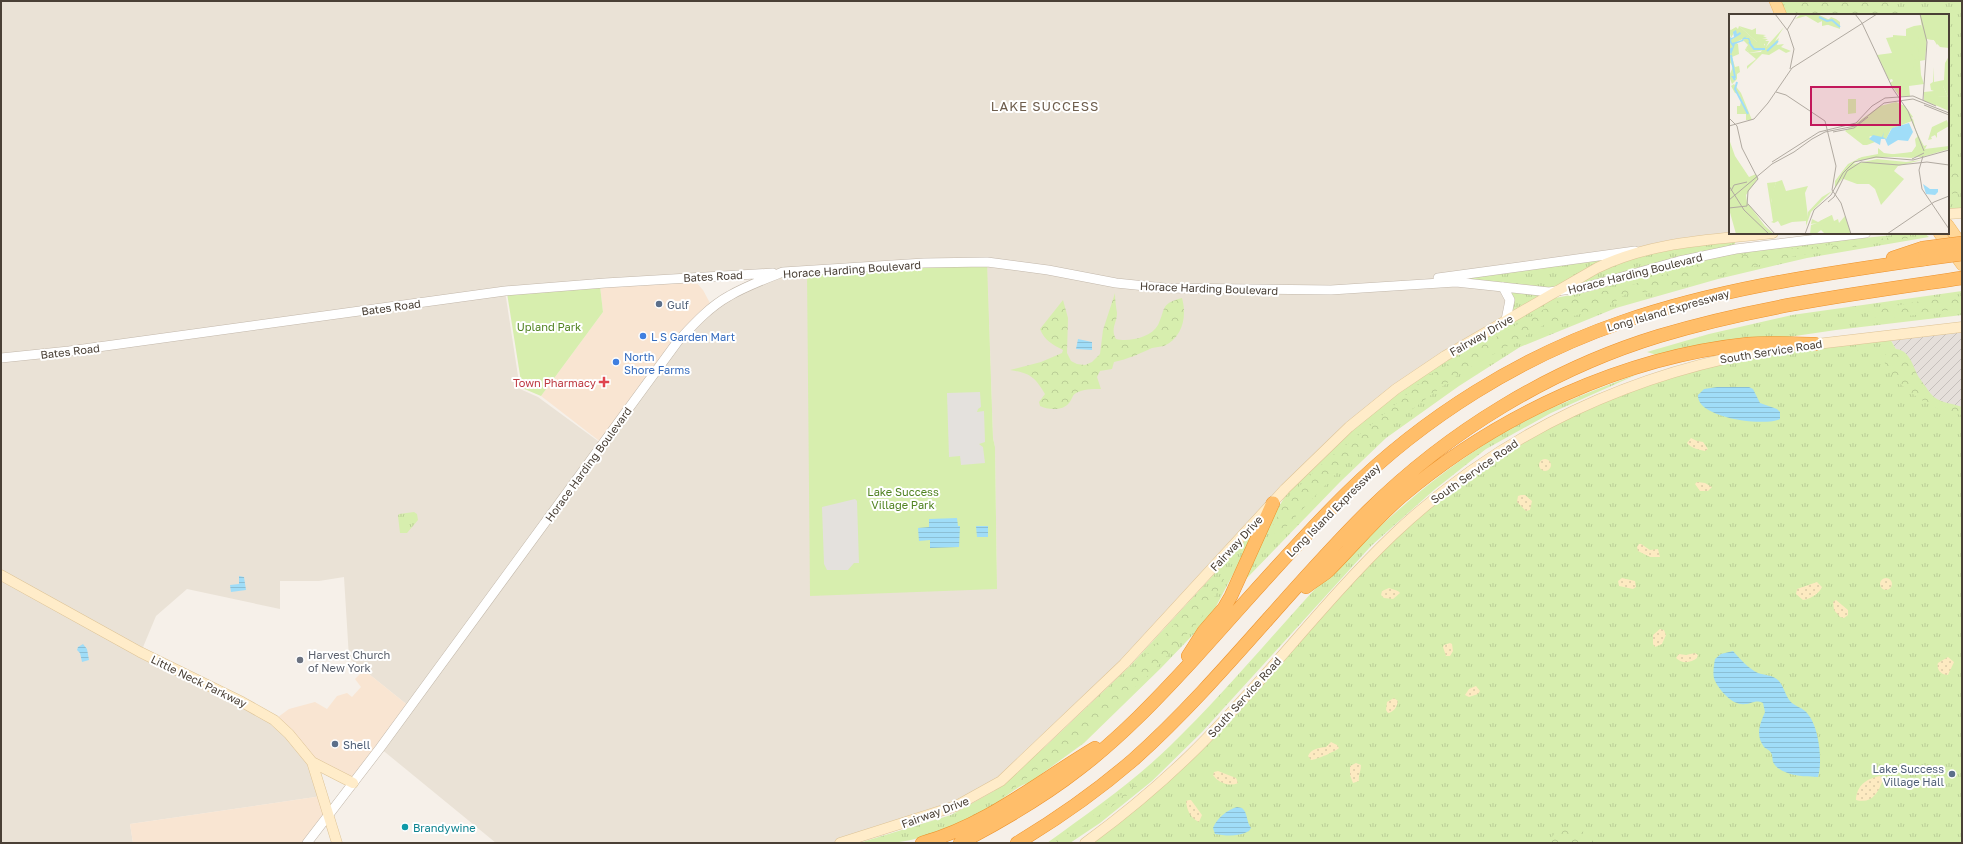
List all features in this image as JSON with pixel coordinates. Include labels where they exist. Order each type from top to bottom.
[{"type":"highway","points":[[1924,254],[1962,244]]},
{"type":"highway","points":[[1924,254],[1962,254]]},
{"type":"highway","name":"Long Island Expressway","points":[[960,843],[1005,819],[1038,799],[1080,769],[1125,730],[1167,688],[1347,493],[1414,434],[1469,396],[1540,356],[1623,321],[1680,304],[1730,292],[1854,270],[1924,254]]},
{"type":"highway","name":"Long Island Expressway","points":[[1017,843],[1107,781],[1148,747],[1185,710],[1368,511],[1413,470],[1485,418],[1562,374],[1644,341],[1722,319],[1816,300],[1961,278]]},
{"type":"highway","points":[[1286,600],[1327,572],[1388,508],[1432,472],[1478,441],[1542,406],[1611,376],[1664,360],[1749,344],[1814,344]]},
{"type":"highway","points":[[1167,688],[1204,631],[1224,608],[1231,596],[1273,503]]},
{"type":"highway","points":[[922,843],[946,836],[980,820],[1125,730]]},
{"type":"highway","points":[[1022,843],[1035,832]]},
{"type":"main road","points":[[1775,1],[1781,14]]},
{"type":"main road","points":[[1949,214],[1962,213]]},
{"type":"main road","points":[[1949,226],[1962,244]]},
{"type":"main road","name":"Horace Harding Boulevard","points":[[1644,250],[1671,245],[1764,234]]},
{"type":"main road","points":[[1940,234],[1962,265]]},
{"type":"main road","name":"Fairway Drive","points":[[840,843],[956,806],[1001,781],[1146,642],[1273,503],[1327,447],[1372,408],[1445,356],[1506,320],[1605,264],[1644,250]]},
{"type":"main road","name":"South Service Road","points":[[1085,843],[1147,794],[1191,755],[1392,536],[1436,497],[1483,462],[1559,416],[1593,400],[1641,381],[1727,357],[1814,344],[1962,327]]},
{"type":"main road","name":"Little Neck Parkway","points":[[1,575],[141,653],[242,702],[274,720],[289,734],[312,762],[337,843]]},
{"type":"main road","points":[[312,762],[352,783]]},
{"type":"street","name":"Horace Harding Boulevard","points":[[307,843],[410,707],[678,341],[694,324],[729,296],[783,272],[924,263],[977,262],[1010,264],[1116,283],[1165,288],[1326,290],[1456,282],[1556,292],[1592,286],[1678,261],[1736,249],[1858,234]]},
{"type":"street","name":"Horace Harding Boulevard","points":[[1403,285],[1456,275],[1644,250]]},
{"type":"street","name":"Bates Road","points":[[1,358],[77,350],[505,291],[783,272]]},
{"type":"street","points":[[1503,287],[1510,300],[1506,320]]},
{"type":"shaded area","points":[[1,1],[1775,1],[1781,14],[1729,14],[1729,233],[1503,287],[1508,294],[1506,320],[1349,427],[1146,642],[983,792],[840,843],[496,843],[380,748],[410,707],[349,658],[344,577],[319,581],[280,581],[280,609],[187,589],[156,616],[141,652],[274,720],[312,762],[322,796],[130,824],[133,843],[1,843]],"holes":[[[987,262],[993,438],[995,447],[997,589]],[[759,274],[748,287],[694,325],[602,444],[538,397],[520,389],[505,291]]]},
{"type":"shaded area","points":[[694,280],[703,290],[711,305],[602,443],[541,396],[603,312],[600,286]]},
{"type":"shaded area","points":[[1962,329],[1962,410],[1922,394],[1889,337]]},
{"type":"shaded area","points":[[980,392],[981,407],[977,412],[984,411],[985,442],[979,444],[983,447],[985,463],[961,465],[960,456],[949,457],[947,393]]},
{"type":"shaded area","points":[[855,499],[857,501],[859,563],[854,563],[848,570],[827,570],[824,564],[822,507]]},
{"type":"shaded area","points":[[364,670],[410,707],[353,783],[312,762],[274,720],[289,709],[315,702],[327,709],[337,696],[347,693],[352,697],[361,687],[355,679]]},
{"type":"shaded area","points":[[322,796],[328,815],[307,843],[133,843],[130,824]]},
{"type":"green space","points":[[1775,1],[1962,1],[1962,213],[1949,214],[1949,14],[1781,14]]},
{"type":"green space","points":[[1791,1],[1894,1],[1900,14],[1797,14]]},
{"type":"green space","points":[[1962,164],[1962,193],[1949,194],[1949,170]]},
{"type":"green space","points":[[1902,234],[1925,234],[1929,237],[1807,258],[1718,279],[1616,308],[1520,347],[1459,386],[1386,438],[1340,482],[1245,580],[1268,525],[1287,493],[1359,423],[1425,374],[1506,325],[1555,298],[1587,292],[1705,259],[1750,250]]},
{"type":"green space","points":[[1903,236],[1916,237],[1795,256],[1660,290],[1626,294],[1610,305],[1544,325],[1459,374],[1382,432],[1349,460],[1283,530],[1272,534],[1270,532],[1286,499],[1320,466],[1430,375],[1560,300],[1632,285],[1687,267],[1768,250],[1814,247]]},
{"type":"green space","points":[[1734,237],[1736,249],[1555,292],[1506,320],[1509,310],[1503,287],[1479,284],[1456,275]]},
{"type":"green space","name":"Lake Success Village Park","points":[[987,262],[993,438],[995,447],[997,589],[810,596],[807,271]]},
{"type":"green space","name":"Upland Park","points":[[600,286],[603,312],[541,396],[522,388],[507,293]]},
{"type":"green space","points":[[1962,291],[1962,315],[1836,330],[1660,356],[1647,352],[1709,334],[1792,315]]},
{"type":"green space","points":[[1115,293],[1117,317],[1114,335],[1116,339],[1127,340],[1139,338],[1150,333],[1158,325],[1165,307],[1170,302],[1182,298],[1184,319],[1176,337],[1164,346],[1152,348],[1129,358],[1114,362],[1112,369],[1100,371],[1097,377],[1101,389],[1076,393],[1066,406],[1059,409],[1051,409],[1040,406],[1039,402],[1045,394],[1035,380],[1027,374],[1010,370],[1041,362],[1062,353],[1063,350],[1046,339],[1040,329],[1063,300],[1068,318],[1067,353],[1071,361],[1077,364],[1085,365],[1092,362],[1100,354],[1103,330]]},
{"type":"green space","points":[[1962,296],[1962,308],[1885,318],[1868,315],[1869,311],[1915,302]]},
{"type":"green space","points":[[1889,337],[1922,394],[1962,410],[1962,843],[1088,843],[1161,785],[1413,519],[1503,451],[1623,390],[1762,353]]},
{"type":"green space","points":[[1895,349],[1904,352],[1907,355],[1918,376],[1934,397],[1941,401],[1962,407],[1962,415],[1937,408],[1907,390],[1886,367],[1884,359],[1887,353]]},
{"type":"green space","points":[[1638,374],[1551,413],[1486,449],[1434,490],[1371,546],[1202,732],[1152,781],[1100,823],[1070,843],[1047,843],[1126,784],[1170,746],[1215,700],[1345,557],[1401,507],[1426,487],[1465,457],[1517,425],[1556,406]]},
{"type":"green space","points":[[414,512],[417,514],[418,520],[407,533],[400,533],[399,514]]},
{"type":"green space","points":[[1250,535],[1251,540],[1211,616],[1161,668],[1084,743],[1029,783],[1024,784],[1014,790],[988,809],[953,826],[902,842],[859,843],[951,815],[994,791],[1047,745],[1131,665]]},
{"type":"green space","points":[[1223,575],[1224,581],[1201,619],[1152,672],[1066,750],[1042,766],[1003,796],[995,800],[991,797],[1059,741],[1130,673],[1187,610]]},
{"type":"green space","points":[[1148,776],[1125,797],[1059,843],[1053,843]]},
{"type":"green space","points":[[1567,828],[1583,831],[1590,836],[1594,843],[1549,843],[1556,833]]},
{"type":"sand","points":[[1691,438],[1703,442],[1708,449],[1705,451],[1691,446],[1687,443]]},
{"type":"sand","points":[[1543,459],[1547,459],[1551,465],[1547,471],[1543,471],[1539,467],[1539,463]]},
{"type":"sand","points":[[1697,482],[1705,483],[1712,487],[1708,491],[1700,491],[1695,484]]},
{"type":"sand","points":[[1525,495],[1532,501],[1530,510],[1526,511],[1517,502],[1518,496]]},
{"type":"sand","points":[[1639,544],[1650,550],[1658,549],[1660,557],[1650,557],[1638,551],[1637,547]]},
{"type":"sand","points":[[1622,578],[1635,581],[1636,587],[1633,589],[1619,586],[1618,581]]},
{"type":"sand","points":[[1886,578],[1890,580],[1892,584],[1890,588],[1886,590],[1882,588],[1880,584],[1882,580]]},
{"type":"sand","points":[[1817,582],[1822,587],[1814,596],[1803,600],[1796,594],[1797,589]]},
{"type":"sand","points":[[1389,588],[1400,593],[1393,599],[1384,598],[1381,595],[1382,591]]},
{"type":"sand","points":[[1836,600],[1848,610],[1848,615],[1844,618],[1840,617],[1834,610],[1833,602]]},
{"type":"sand","points":[[1660,629],[1664,630],[1666,635],[1662,644],[1655,647],[1653,644],[1653,635]]},
{"type":"sand","points":[[1450,643],[1452,644],[1453,651],[1450,656],[1446,656],[1443,647],[1444,645]]},
{"type":"sand","points":[[1695,653],[1698,655],[1697,658],[1689,662],[1684,662],[1676,658],[1679,654],[1686,655]]},
{"type":"sand","points":[[1948,657],[1954,662],[1948,675],[1945,675],[1938,669],[1938,663]]},
{"type":"sand","points":[[1476,686],[1480,691],[1478,694],[1469,697],[1465,695],[1469,689]]},
{"type":"sand","points":[[1394,698],[1398,701],[1397,705],[1394,710],[1388,713],[1386,710],[1387,702]]},
{"type":"sand","points":[[1331,742],[1339,748],[1314,760],[1311,760],[1308,756],[1314,750],[1326,747]]},
{"type":"sand","points":[[1356,763],[1361,765],[1359,781],[1353,783],[1350,775],[1350,766]]},
{"type":"sand","points":[[1218,771],[1236,778],[1238,783],[1231,785],[1221,782],[1213,775],[1214,772]]},
{"type":"sand","points":[[1880,776],[1883,780],[1874,796],[1870,799],[1862,801],[1856,800],[1858,790],[1863,784],[1870,779]]},
{"type":"sand","points":[[1191,800],[1202,815],[1199,822],[1191,816],[1188,811],[1186,801]]},
{"type":"water","points":[[1078,339],[1092,342],[1092,350],[1076,349]]},
{"type":"water","points":[[1717,387],[1749,387],[1753,389],[1760,403],[1777,409],[1780,412],[1780,419],[1761,422],[1747,421],[1733,419],[1708,410],[1700,403],[1698,395],[1704,389]]},
{"type":"water","points":[[957,518],[958,526],[960,526],[959,547],[930,548],[930,540],[919,541],[918,528],[929,527],[929,519]]},
{"type":"water","points":[[976,526],[988,526],[988,537],[977,537]]},
{"type":"water","points":[[239,576],[244,577],[246,590],[231,592],[230,585],[239,584]]},
{"type":"water","points":[[83,644],[87,649],[89,660],[82,662],[80,653],[77,650],[78,647]]},
{"type":"water","points":[[1733,651],[1751,669],[1778,680],[1790,701],[1810,717],[1814,724],[1819,742],[1820,762],[1818,777],[1793,775],[1776,767],[1773,762],[1772,754],[1761,743],[1759,734],[1760,725],[1765,712],[1763,703],[1758,701],[1747,704],[1736,703],[1727,697],[1717,685],[1714,676],[1715,659],[1721,654]]},
{"type":"water","points":[[1237,807],[1242,808],[1245,812],[1251,828],[1249,831],[1232,836],[1215,834],[1213,828],[1217,821],[1226,812]]},
{"type":"place","name":"Gulf","points":[[659,304]]},
{"type":"place","name":"L S Garden Mart","points":[[643,336]]},
{"type":"place","name":"North Shore Farms","points":[[616,362]]},
{"type":"place","name":"Town Pharmacy","points":[[604,382]]},
{"type":"place","name":"Harvest Church of New York","points":[[300,660]]},
{"type":"place","name":"Shell","points":[[335,744]]},
{"type":"place","name":"Lake Success Village Hall","points":[[1952,774]]},
{"type":"place","name":"Brandywine","points":[[405,827]]},
{"type":"district","name":"LAKE SUCCESS","points":[[1045,106]]}]
